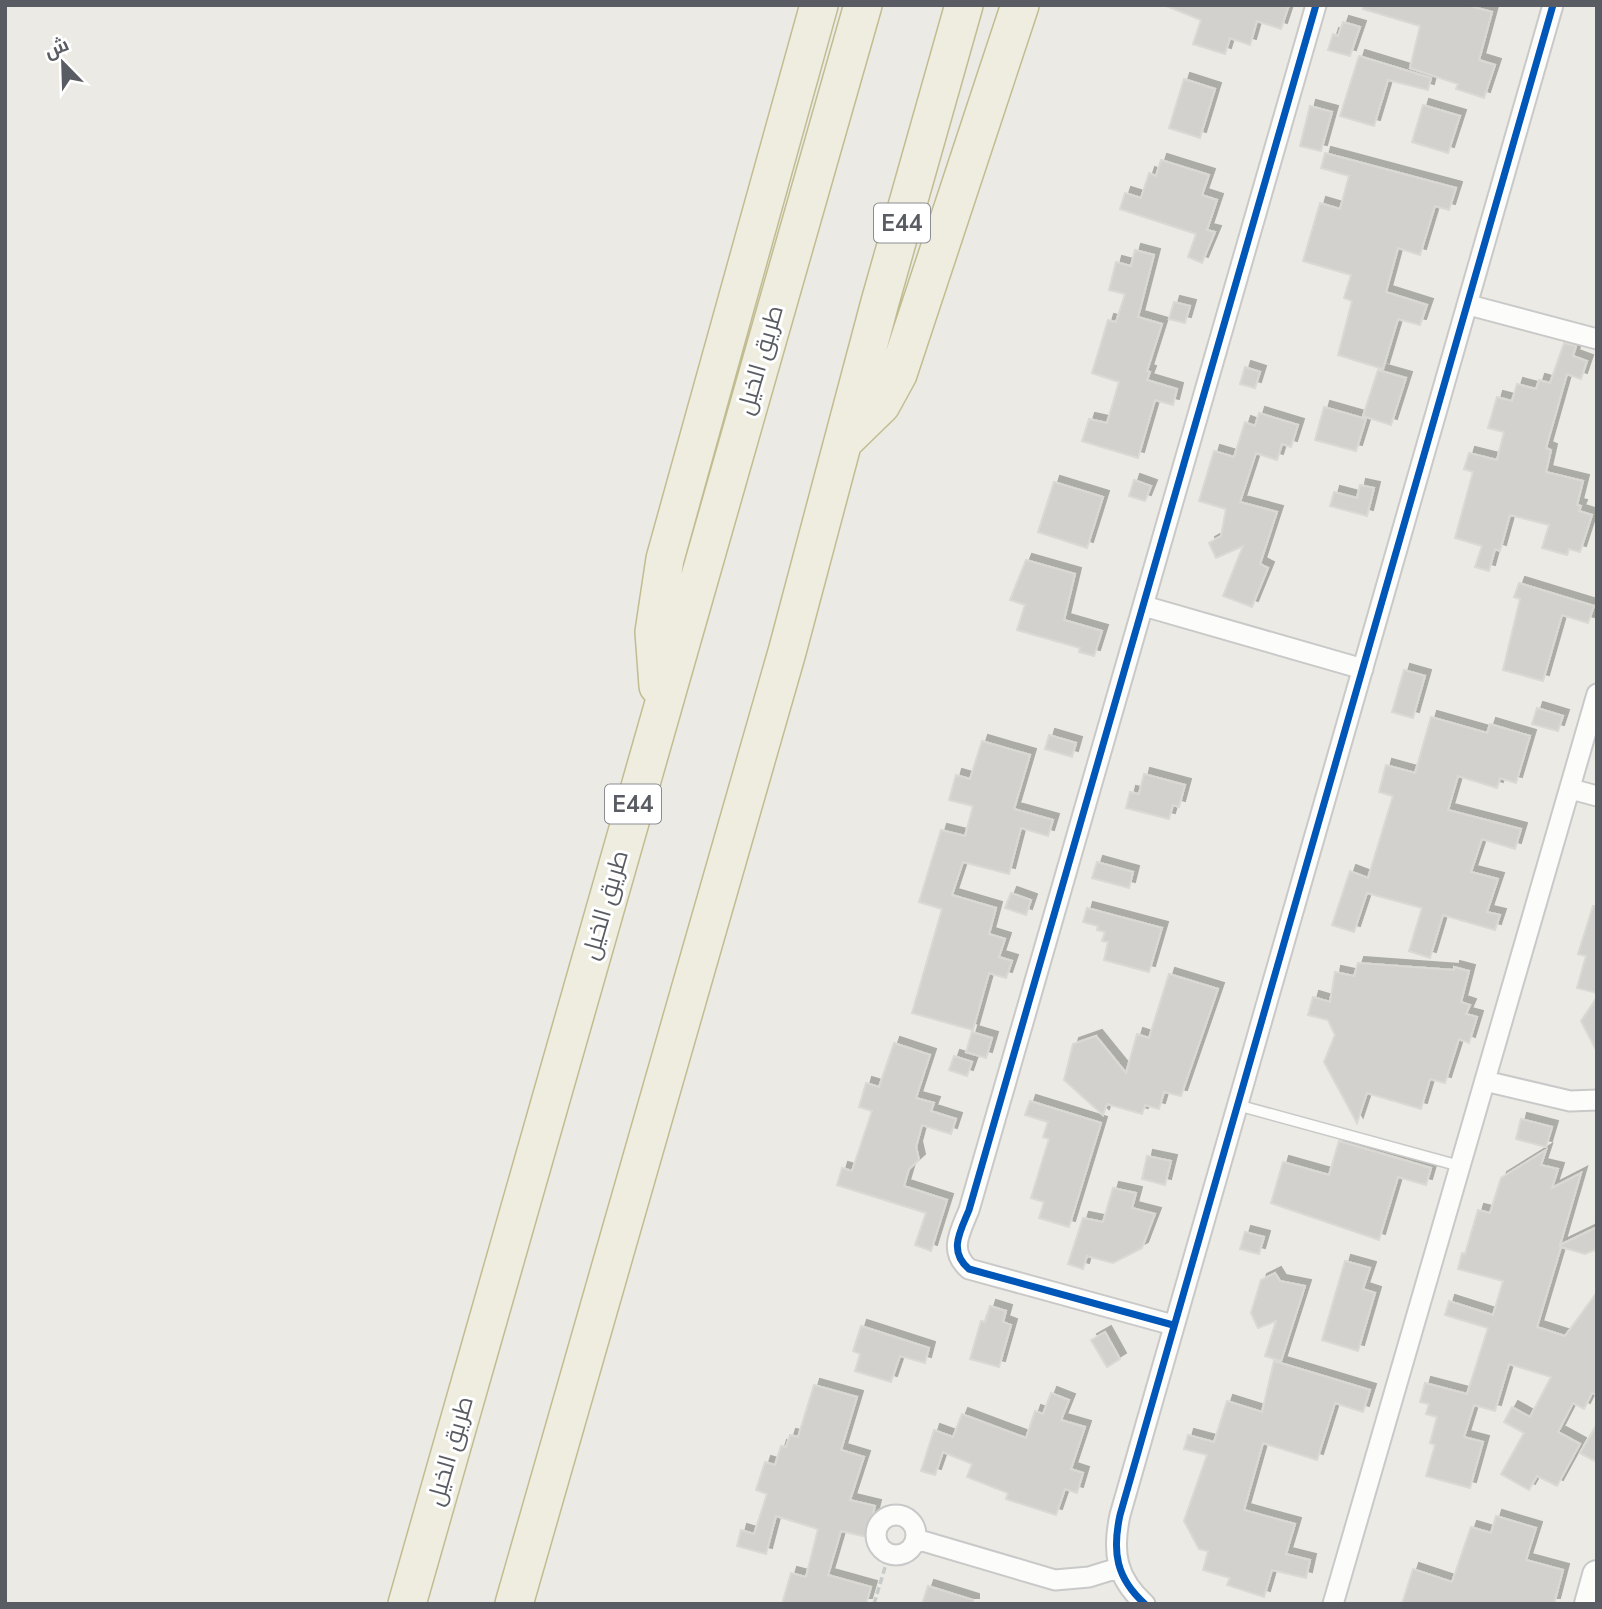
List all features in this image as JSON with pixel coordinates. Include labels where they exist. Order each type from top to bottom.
[{"type":"highway","points":[[661,706],[654,632],[659,583],[819,5]]},
{"type":"highway","name":"طريق الخيل","points":[[407,1604],[863,5]]},
{"type":"highway","name":"E44","points":[[514,1604],[716,905],[964,5]]},
{"type":"highway","points":[[844,442],[881,405],[898,374],[1020,5]]},
{"type":"street","points":[[1173,1325],[969,1269],[957,1253],[956,1242],[969,1210],[1316,5]]},
{"type":"street","points":[[1145,1604],[1130,1590],[1118,1568],[1114,1542],[1173,1325],[1469,305],[1553,5]]},
{"type":"street","points":[[1469,305],[1597,339]]},
{"type":"street","points":[[1144,606],[1363,669]]},
{"type":"street","points":[[1333,1604],[1597,694]]},
{"type":"street","points":[[1571,789],[1597,796]]},
{"type":"street","points":[[1485,1081],[1542,1097],[1570,1101],[1597,1100]]},
{"type":"street","points":[[896,1515],[909,1520],[916,1531],[916,1539],[903,1554],[889,1554],[879,1545],[876,1532],[883,1520],[896,1515]]},
{"type":"street","points":[[916,1539],[1055,1580],[1089,1577],[1118,1568]]},
{"type":"street","points":[[1589,1604],[1597,1576]]},
{"type":"lane","points":[[1237,1105],[1460,1166]]},
{"type":"path","points":[[874,1604],[889,1554]]},
{"type":"building","points":[[1164,5],[1289,5],[1281,29],[1257,21],[1250,45],[1230,38],[1225,54],[1193,44],[1201,20]]},
{"type":"building","points":[[1364,5],[1466,5],[1492,12],[1479,60],[1495,65],[1484,98],[1456,89],[1458,84],[1410,68],[1420,26],[1363,9]]},
{"type":"building","points":[[1343,22],[1360,27],[1350,56],[1328,50],[1333,34],[1338,36]]},
{"type":"building","points":[[1359,56],[1431,78],[1428,90],[1388,80],[1374,126],[1340,116]]},
{"type":"building","points":[[1184,79],[1215,89],[1200,138],[1169,128]]},
{"type":"building","points":[[1423,105],[1460,116],[1448,153],[1412,142]]},
{"type":"building","points":[[1310,106],[1332,112],[1321,151],[1300,146]]},
{"type":"building","points":[[1325,153],[1456,188],[1449,210],[1435,206],[1420,255],[1398,248],[1386,292],[1427,305],[1420,325],[1398,319],[1383,369],[1338,355],[1352,301],[1344,298],[1351,275],[1303,261],[1320,203],[1340,209],[1349,176],[1321,168]]},
{"type":"building","points":[[1161,160],[1209,175],[1202,195],[1217,200],[1207,230],[1215,232],[1202,263],[1188,257],[1196,234],[1120,209],[1125,193],[1141,198],[1149,173],[1156,176]]},
{"type":"building","points":[[1135,250],[1154,255],[1138,317],[1162,324],[1147,371],[1150,372],[1147,380],[1177,389],[1173,405],[1155,400],[1138,458],[1082,441],[1089,419],[1107,423],[1119,382],[1092,373],[1108,320],[1116,322],[1125,294],[1109,290],[1116,262],[1131,266]]},
{"type":"building","points":[[1174,302],[1190,306],[1185,323],[1169,319]]},
{"type":"building","points":[[1564,343],[1576,346],[1573,356],[1587,361],[1581,379],[1567,374],[1546,448],[1551,450],[1546,472],[1583,481],[1577,505],[1581,506],[1579,511],[1592,515],[1580,552],[1569,549],[1567,555],[1542,548],[1549,525],[1510,515],[1500,551],[1495,549],[1489,571],[1475,567],[1482,546],[1455,538],[1473,472],[1464,469],[1469,453],[1497,460],[1504,432],[1488,428],[1497,397],[1512,401],[1517,384],[1536,389],[1539,380],[1550,383]]},
{"type":"building","points":[[1245,367],[1260,372],[1255,388],[1240,384]]},
{"type":"building","points":[[1378,370],[1406,378],[1391,425],[1363,416]]},
{"type":"building","points":[[1324,407],[1366,419],[1356,451],[1315,440]]},
{"type":"building","points":[[1259,413],[1298,425],[1291,447],[1282,444],[1277,460],[1256,453],[1240,502],[1277,512],[1260,564],[1268,568],[1252,607],[1223,596],[1243,546],[1216,558],[1209,543],[1221,536],[1226,509],[1199,501],[1214,451],[1234,457],[1245,422],[1255,426]]},
{"type":"building","points":[[1134,480],[1151,486],[1145,501],[1129,496]]},
{"type":"building","points":[[1054,482],[1103,497],[1087,548],[1038,532]]},
{"type":"building","points":[[1360,485],[1374,488],[1367,516],[1330,506],[1334,492],[1357,498]]},
{"type":"building","points":[[1026,560],[1075,574],[1064,620],[1102,631],[1094,656],[1079,652],[1080,648],[1017,630],[1025,605],[1010,600]]},
{"type":"building","points":[[1519,583],[1594,606],[1588,623],[1562,615],[1543,681],[1503,670],[1520,599],[1514,597]]},
{"type":"building","points":[[1404,670],[1425,676],[1413,718],[1392,712]]},
{"type":"building","points":[[1537,708],[1563,716],[1558,731],[1532,724]]},
{"type":"building","points":[[1431,717],[1487,733],[1490,724],[1530,736],[1516,783],[1500,778],[1497,788],[1458,776],[1448,810],[1521,829],[1515,849],[1482,839],[1471,872],[1498,879],[1487,912],[1500,915],[1495,930],[1443,915],[1430,958],[1409,951],[1422,908],[1367,893],[1354,932],[1332,925],[1350,871],[1368,878],[1393,796],[1379,792],[1386,765],[1415,773]]},
{"type":"building","points":[[1049,735],[1076,743],[1072,757],[1045,749]]},
{"type":"building","points":[[982,741],[1030,755],[1014,809],[1053,820],[1048,836],[1021,828],[1009,874],[963,862],[952,895],[996,908],[989,934],[1005,939],[999,957],[1012,961],[1006,978],[989,973],[973,1030],[912,1013],[942,909],[919,902],[941,830],[965,836],[973,806],[949,800],[956,775],[970,779]]},
{"type":"building","points":[[1144,774],[1185,785],[1179,807],[1173,805],[1169,819],[1126,808],[1130,792],[1139,794]]},
{"type":"building","points":[[1097,862],[1133,872],[1129,888],[1092,878]]},
{"type":"building","points":[[1011,893],[1031,900],[1026,915],[1005,908]]},
{"type":"building","points":[[1593,906],[1597,906],[1597,993],[1577,988],[1586,956],[1578,954]]},
{"type":"building","points":[[1087,908],[1162,928],[1149,972],[1104,960],[1108,942],[1102,941],[1105,932],[1097,930],[1098,926],[1083,922]]},
{"type":"building","points":[[1358,963],[1454,970],[1454,967],[1469,971],[1461,1002],[1470,1005],[1466,1014],[1477,1017],[1469,1043],[1459,1039],[1445,1083],[1430,1079],[1421,1109],[1367,1093],[1357,1123],[1324,1062],[1335,1035],[1328,1020],[1308,1015],[1313,997],[1330,1002],[1335,972],[1354,976]]},
{"type":"building","points":[[1169,974],[1218,989],[1181,1096],[1164,1092],[1159,1109],[1145,1105],[1142,1114],[1107,1104],[1103,1115],[1064,1080],[1073,1044],[1096,1036],[1126,1073],[1137,1034],[1149,1038]]},
{"type":"building","points":[[1597,997],[1597,1052],[1581,1021]]},
{"type":"building","points":[[972,1032],[992,1038],[986,1058],[966,1052]]},
{"type":"building","points":[[894,1043],[930,1055],[916,1098],[934,1103],[931,1111],[956,1119],[951,1134],[922,1125],[916,1147],[919,1160],[909,1169],[904,1186],[947,1200],[931,1251],[915,1245],[926,1213],[837,1185],[842,1168],[852,1171],[872,1111],[859,1107],[866,1083],[879,1087]]},
{"type":"building","points":[[954,1056],[972,1062],[967,1076],[949,1070]]},
{"type":"building","points":[[1030,1101],[1101,1123],[1069,1227],[1039,1218],[1044,1202],[1031,1198],[1049,1139],[1043,1137],[1048,1122],[1025,1115]]},
{"type":"building","points":[[1521,1119],[1552,1127],[1546,1147],[1516,1139]]},
{"type":"building","points":[[1339,1141],[1431,1168],[1426,1185],[1398,1177],[1379,1240],[1271,1203],[1283,1162],[1329,1175]]},
{"type":"building","points":[[1546,1150],[1541,1165],[1558,1169],[1552,1188],[1581,1173],[1560,1245],[1597,1227],[1597,1249],[1585,1254],[1561,1247],[1537,1327],[1565,1336],[1597,1292],[1597,1395],[1592,1393],[1584,1409],[1573,1403],[1558,1432],[1580,1444],[1557,1486],[1537,1476],[1529,1490],[1501,1474],[1524,1433],[1504,1422],[1512,1407],[1530,1417],[1551,1377],[1509,1364],[1495,1411],[1474,1405],[1464,1437],[1483,1442],[1470,1488],[1426,1476],[1435,1445],[1430,1443],[1437,1417],[1426,1414],[1429,1404],[1420,1402],[1425,1383],[1467,1394],[1488,1328],[1445,1315],[1449,1301],[1493,1315],[1503,1281],[1458,1269],[1462,1253],[1465,1254],[1478,1210],[1490,1213],[1501,1178]]},
{"type":"building","points":[[1147,1156],[1171,1161],[1165,1185],[1142,1179]]},
{"type":"building","points":[[1113,1188],[1136,1193],[1132,1208],[1155,1214],[1142,1248],[1113,1263],[1087,1256],[1083,1269],[1068,1264],[1083,1218],[1103,1222]]},
{"type":"building","points":[[1245,1232],[1264,1237],[1259,1254],[1240,1249]]},
{"type":"building","points":[[1345,1261],[1370,1268],[1363,1289],[1375,1293],[1358,1351],[1322,1340]]},
{"type":"building","points":[[1275,1273],[1280,1281],[1305,1286],[1281,1361],[1265,1356],[1276,1321],[1258,1328],[1251,1313],[1261,1280]]},
{"type":"building","points":[[990,1306],[1006,1311],[1003,1322],[1011,1325],[999,1367],[970,1359],[981,1321],[985,1322]]},
{"type":"building","points":[[861,1326],[929,1348],[925,1363],[900,1356],[891,1382],[855,1371],[860,1354],[853,1351]]},
{"type":"building","points":[[1105,1332],[1120,1359],[1107,1367],[1091,1340]]},
{"type":"building","points":[[1274,1361],[1370,1390],[1363,1412],[1335,1403],[1317,1460],[1263,1443],[1244,1510],[1295,1524],[1286,1554],[1310,1560],[1306,1578],[1272,1570],[1264,1597],[1227,1585],[1230,1578],[1203,1570],[1208,1551],[1199,1549],[1184,1521],[1207,1455],[1184,1449],[1188,1435],[1214,1442],[1227,1401],[1262,1412]]},
{"type":"building","points":[[814,1385],[857,1397],[841,1450],[864,1457],[850,1500],[875,1506],[867,1537],[841,1531],[828,1575],[871,1587],[866,1604],[782,1604],[791,1573],[806,1577],[818,1529],[776,1516],[766,1554],[737,1546],[741,1530],[754,1534],[767,1494],[756,1490],[765,1462],[775,1465],[781,1446],[786,1447],[790,1435],[798,1437]]},
{"type":"building","points":[[1051,1393],[1069,1400],[1061,1420],[1085,1427],[1071,1469],[1083,1473],[1077,1493],[1065,1489],[1056,1515],[1006,1499],[1008,1493],[967,1477],[972,1464],[943,1452],[935,1475],[921,1471],[934,1430],[953,1437],[962,1414],[1026,1438],[1035,1411],[1043,1414]]},
{"type":"building","points":[[1597,1424],[1597,1462],[1580,1453]]},
{"type":"building","points":[[1496,1516],[1536,1528],[1526,1560],[1563,1570],[1554,1604],[1402,1604],[1413,1569],[1452,1582],[1471,1527],[1491,1533]]},
{"type":"building","points":[[928,1586],[973,1600],[973,1604],[922,1604]]},
{"type":"cycle path","points":[[1173,1325],[969,1269],[957,1248],[1316,5]]},
{"type":"cycle path","points":[[1145,1604],[1128,1584],[1119,1564],[1116,1541],[1120,1515],[1553,5]]}]
